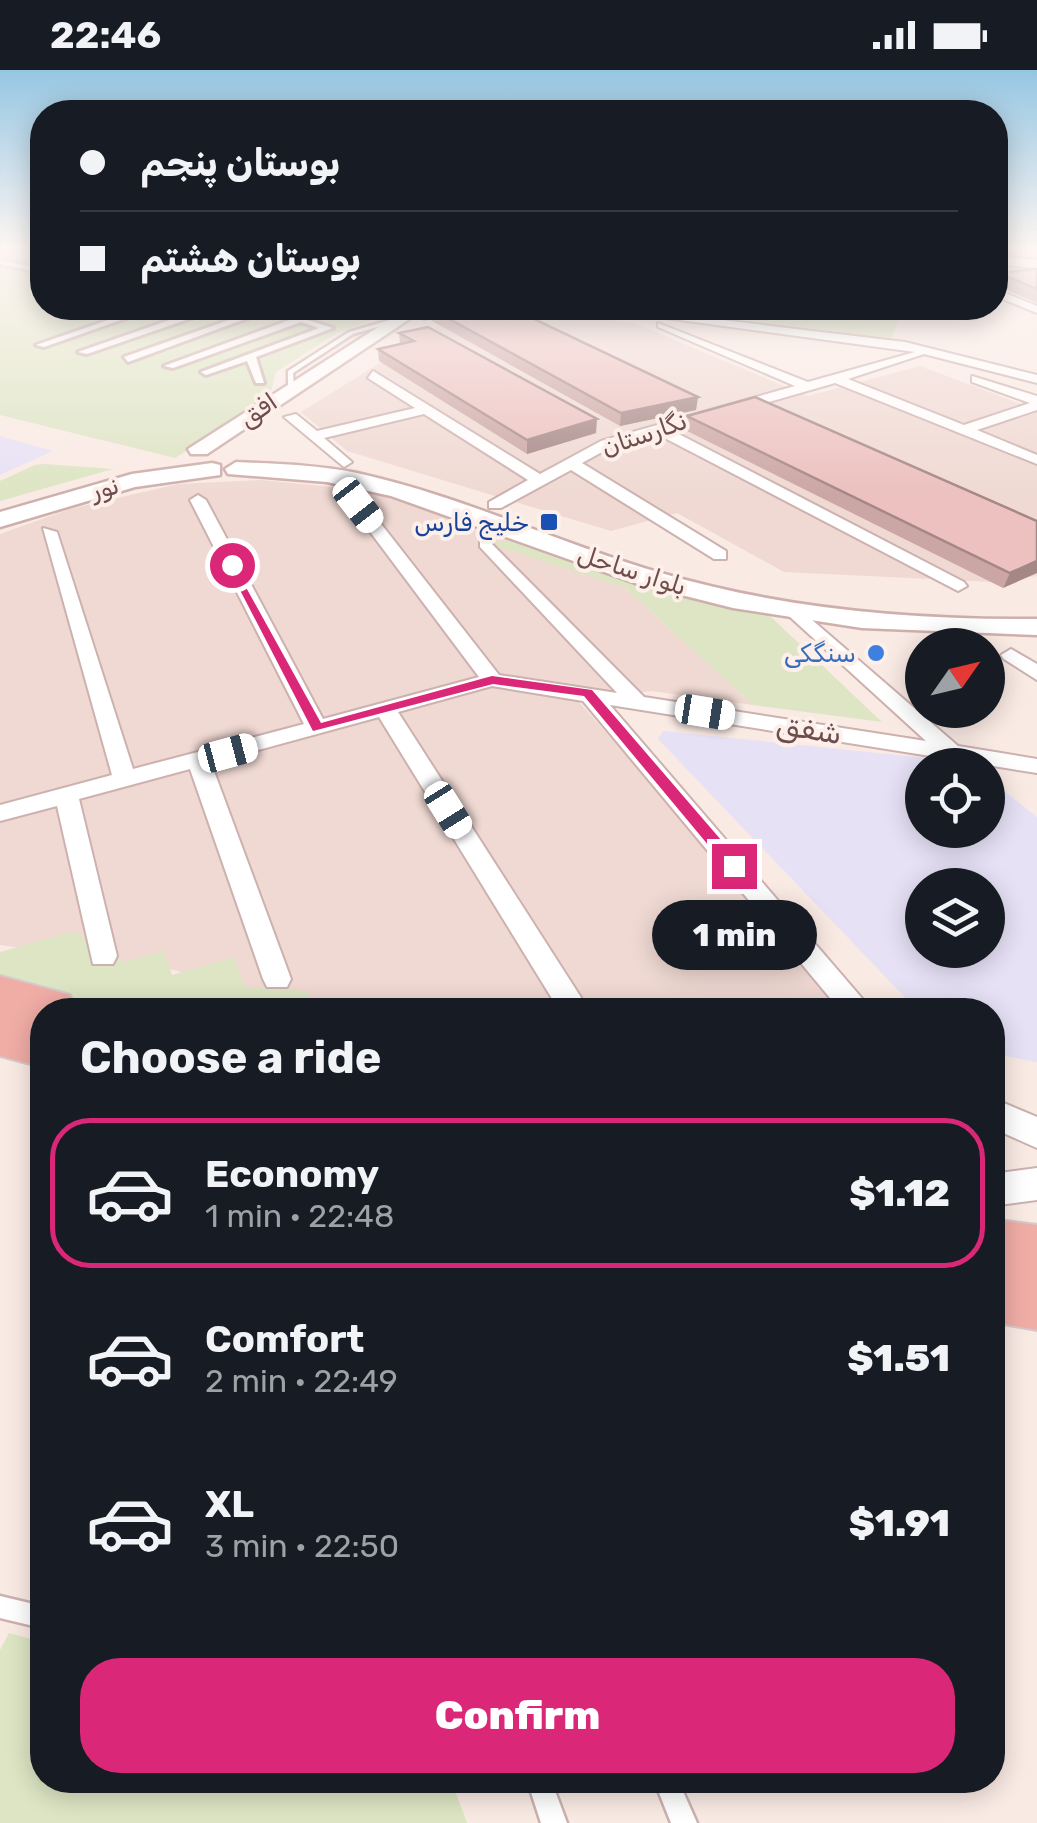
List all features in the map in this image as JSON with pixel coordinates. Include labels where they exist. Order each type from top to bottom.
[{"type":"highway","points":[[0,996],[30,1004]]},
{"type":"highway","points":[[0,1034],[30,1042]]},
{"type":"highway","points":[[1005,1251],[1037,1256]]},
{"type":"highway","points":[[1005,1292],[1037,1298]]},
{"type":"main road","name":"افق","points":[[197,451],[291,387],[388,331]]},
{"type":"main road","name":"افق","points":[[224,470],[255,462],[259,425],[393,331]]},
{"type":"main road","name":"بلوار ساحل","points":[[197,451],[227,442],[362,468],[495,505],[632,554],[772,590],[913,607],[1037,608]]},
{"type":"main road","points":[[197,451],[196,466],[224,470]]},
{"type":"main road","name":"نور","points":[[0,508],[197,451]]},
{"type":"main road","name":"بلوار ساحل","points":[[224,470],[314,474],[394,490],[651,578],[796,612],[916,625],[1037,626]]},
{"type":"main road","name":"نور","points":[[0,520],[132,481],[224,470]]},
{"type":"main road","points":[[772,590],[796,612]]},
{"type":"street","points":[[41,345],[83,331]]},
{"type":"street","points":[[88,331],[117,339]]},
{"type":"street","points":[[83,352],[142,331]]},
{"type":"street","points":[[128,359],[206,331]]},
{"type":"street","points":[[210,331],[236,341]]},
{"type":"street","points":[[169,366],[266,331]]},
{"type":"street","points":[[206,372],[320,331]]},
{"type":"street","points":[[676,331],[806,386]]},
{"type":"street","points":[[782,331],[905,346],[1037,379]]},
{"type":"street","points":[[131,334],[168,344]]},
{"type":"street","name":"نگارستان","points":[[495,505],[570,462],[624,438],[918,355]]},
{"type":"street","points":[[250,356],[260,380]]},
{"type":"street","points":[[951,369],[1037,403]]},
{"type":"street","points":[[373,375],[538,480]]},
{"type":"street","points":[[835,378],[1037,460]]},
{"type":"street","points":[[752,401],[788,418]]},
{"type":"street","points":[[700,403],[717,411]]},
{"type":"street","points":[[964,430],[1037,403]]},
{"type":"street","points":[[315,436],[426,410]]},
{"type":"street","points":[[292,417],[344,462]]},
{"type":"street","points":[[656,428],[958,586]]},
{"type":"street","points":[[607,429],[624,438]]},
{"type":"street","points":[[570,462],[720,555]]},
{"type":"street","points":[[198,500],[317,728]]},
{"type":"street","points":[[358,505],[492,680]]},
{"type":"street","points":[[50,532],[125,782]]},
{"type":"street","points":[[486,543],[635,700]]},
{"type":"street","points":[[796,612],[947,748]]},
{"type":"street","points":[[1011,656],[1037,674]]},
{"type":"street","name":"شفق","points":[[0,813],[67,798],[492,680],[927,748]]},
{"type":"street","points":[[588,692],[846,998]]},
{"type":"street","points":[[386,710],[566,998]]},
{"type":"street","points":[[199,761],[276,980]]},
{"type":"street","name":"شفق","points":[[1005,761],[1037,766]]},
{"type":"street","points":[[67,798],[102,956]]},
{"type":"street","points":[[1005,1118],[1037,1133]]},
{"type":"street","points":[[1005,1188],[1037,1184]]},
{"type":"lane","points":[[0,1607],[30,1613]]},
{"type":"lane","points":[[544,1793],[554,1823]]},
{"type":"lane","points":[[671,1793],[684,1823]]},
{"type":"shaded area","points":[[432,331],[653,331],[808,396],[920,366],[1037,410],[1037,576],[993,582],[784,572],[677,513],[611,531],[347,451],[301,412]]},
{"type":"shaded area","points":[[0,436],[53,451],[0,475]]},
{"type":"shaded area","points":[[261,480],[343,488],[424,506],[614,578],[753,705],[651,691],[578,701],[844,998],[271,998],[174,970],[0,945],[0,534],[70,509],[178,484]]},
{"type":"shaded area","points":[[663,731],[905,756],[905,848],[1005,848],[1005,792],[1037,817],[1037,1062],[1005,1056],[1005,998],[906,998],[658,739]]},
{"type":"green space","points":[[0,331],[343,331],[276,372],[269,399],[175,458],[0,415]]},
{"type":"green space","points":[[832,331],[894,331],[892,338]]},
{"type":"green space","points":[[35,465],[113,469],[0,501],[0,481]]},
{"type":"green space","points":[[512,540],[634,582],[769,615],[882,722],[753,705],[625,588],[486,543]]},
{"type":"green space","points":[[74,931],[125,962],[164,951],[172,975],[234,957],[245,987],[306,991],[310,998],[54,998],[0,984],[0,952]]},
{"type":"green space","points":[[9,1633],[30,1639],[30,1793],[456,1793],[467,1823],[0,1823],[0,1650]]},
{"type":"building","points":[[435,331],[597,419],[527,440],[378,349],[414,341],[399,333]]},
{"type":"building","points":[[471,331],[559,331],[698,397],[621,413]]},
{"type":"building","points":[[755,397],[1037,521],[1037,561],[1010,573],[687,416]]},
{"type":"place","name":"خلیج فارس","points":[[549,522]]},
{"type":"place","name":"سنگکی","points":[[876,653]]},
{"type":"route","points":[[232,565],[317,728],[492,680],[588,692],[734,866]]}]
